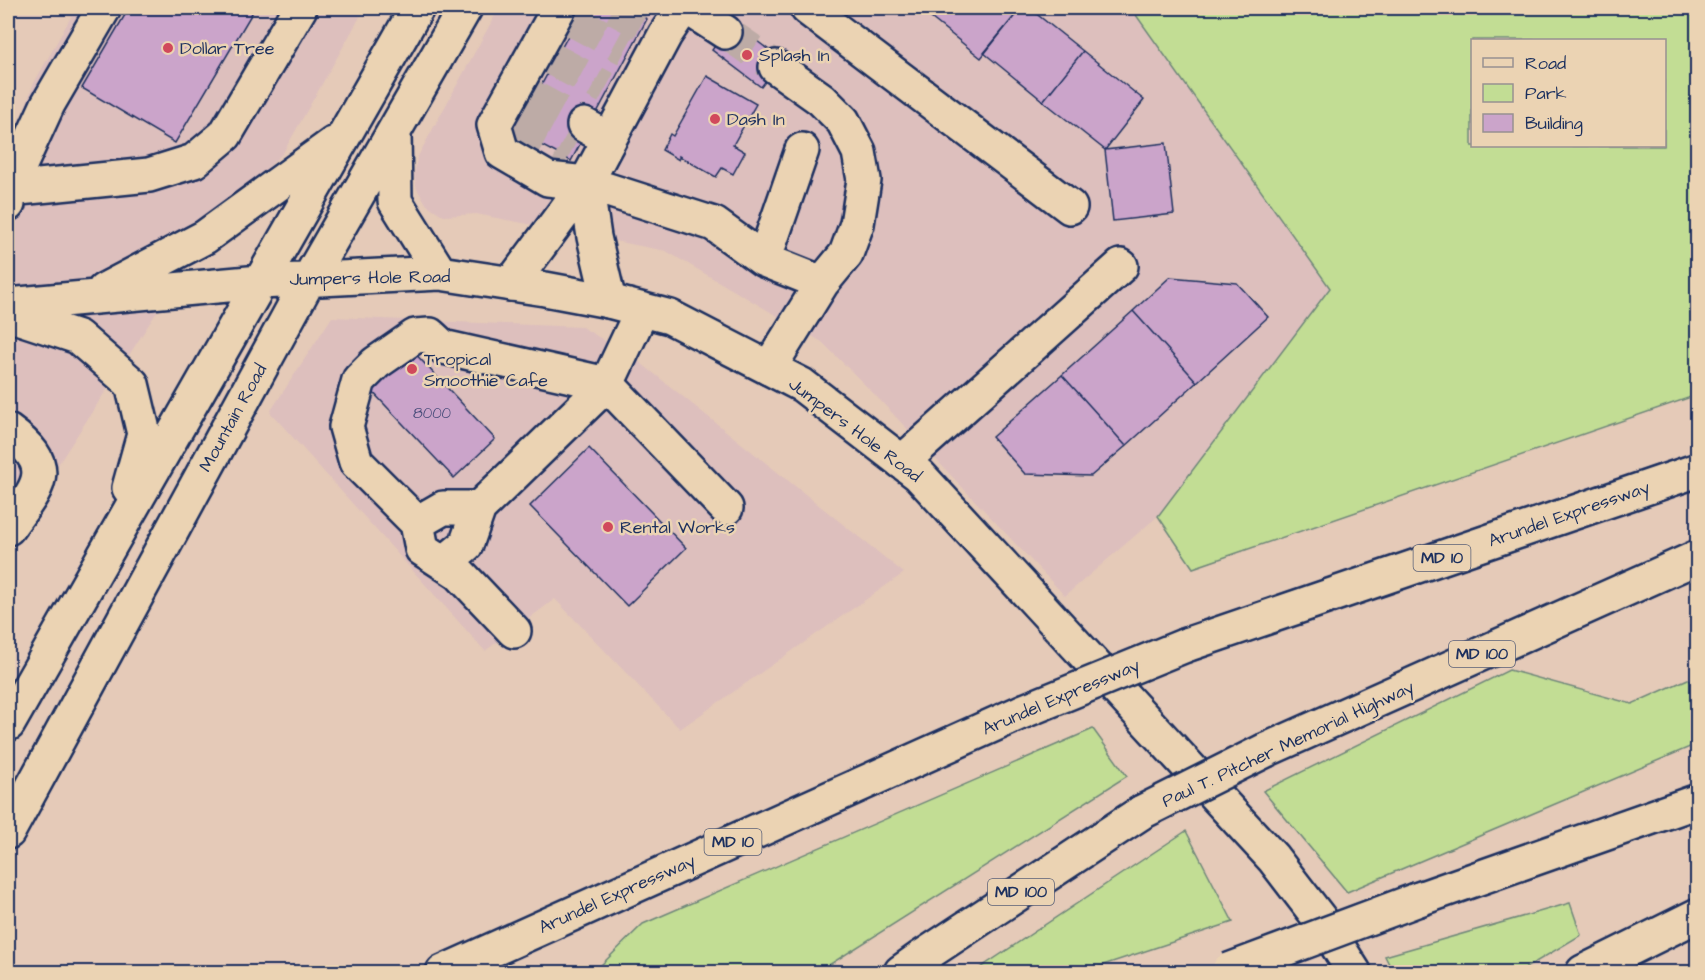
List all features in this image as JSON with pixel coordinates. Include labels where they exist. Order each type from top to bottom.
[{"type":"main road","points":[[8,197],[48,104],[104,8]]},
{"type":"main road","points":[[8,197],[149,175],[194,160],[225,135],[300,8]]},
{"type":"main road","points":[[8,724],[417,8]]},
{"type":"main road","name":"Mountain Road","points":[[8,832],[309,279],[465,8]]},
{"type":"main road","points":[[511,284],[589,153],[646,42],[683,8]]},
{"type":"main road","points":[[688,8],[724,32]]},
{"type":"main road","points":[[807,8],[1070,207]]},
{"type":"main road","points":[[562,13],[544,54],[516,105],[494,125],[502,152],[548,179],[589,153]]},
{"type":"main road","points":[[769,368],[822,283],[846,254],[857,224],[864,180],[859,152],[843,121],[820,99],[776,67]]},
{"type":"main road","points":[[394,131],[394,201],[440,273]]},
{"type":"main road","points":[[92,297],[205,237],[343,136]]},
{"type":"main road","points":[[764,260],[802,150]]},
{"type":"main road","points":[[589,153],[714,225],[764,260],[822,283]]},
{"type":"main road","points":[[589,153],[594,237],[609,300]]},
{"type":"main road","points":[[902,462],[1121,266]]},
{"type":"main road","name":"Jumpers Hole Road","points":[[8,305],[260,282],[440,273],[609,300],[670,317],[802,385],[919,475],[1273,858],[1323,923],[1353,972]]},
{"type":"main road","points":[[444,563],[466,545],[478,508],[607,384],[642,310]]},
{"type":"main road","points":[[8,314],[78,337],[132,384],[144,434],[119,530]]},
{"type":"main road","points":[[514,631],[459,573],[422,549],[417,524],[356,462],[346,427],[359,380],[376,363],[415,336],[430,335],[443,347],[607,384],[726,508]]},
{"type":"main road","points":[[8,431],[24,443],[37,458],[39,474],[37,486],[8,528]]},
{"type":"main road","name":"Arundel Expressway","points":[[443,972],[1024,711],[1186,645],[1698,470]]},
{"type":"main road","points":[[8,503],[37,486]]},
{"type":"main road","points":[[417,524],[443,508],[478,508]]},
{"type":"main road","name":"Paul T. Pitcher Memorial Highway","points":[[901,972],[1142,812],[1266,750],[1698,557]]},
{"type":"main road","points":[[1225,971],[1419,899],[1698,801]]},
{"type":"main road","points":[[1582,972],[1698,915]]},
{"type":"shaded area","points":[[76,8],[365,8],[283,153],[219,216],[8,542],[8,158],[33,85]]},
{"type":"shaded area","points":[[499,8],[1131,8],[1331,288],[1158,516],[1065,596],[822,342],[666,251],[476,214],[444,216],[427,205],[417,189],[414,176],[417,158]]},
{"type":"shaded area","points":[[332,317],[582,327],[637,360],[904,573],[680,729],[555,599],[485,651],[270,412]]},
{"type":"green space","points":[[1131,8],[1697,8],[1697,395],[1193,568],[1158,516],[1330,288]]},
{"type":"green space","points":[[1509,670],[1632,704],[1688,679],[1697,687],[1697,744],[1347,892],[1263,791]]},
{"type":"green space","points":[[1093,729],[1127,776],[818,972],[594,972],[643,924]]},
{"type":"green space","points":[[1186,831],[1233,922],[1082,972],[974,972]]},
{"type":"green space","points":[[1570,903],[1581,935],[1519,972],[1393,972],[1385,956]]},
{"type":"building","name":"Dollar Tree","points":[[129,8],[255,8],[175,143],[82,88]]},
{"type":"building","points":[[583,8],[627,8],[647,19],[571,161],[516,132]]},
{"type":"building","points":[[923,8],[1021,8],[981,58],[921,10]]},
{"type":"building","points":[[1021,8],[1029,8],[1083,51],[1043,101],[984,53]]},
{"type":"building","name":"Splash In","points":[[732,22],[782,60],[761,87],[712,50]]},
{"type":"building","points":[[1083,51],[1144,100],[1105,150],[1043,101]]},
{"type":"building","name":"Dash In","points":[[707,76],[756,104],[733,145],[745,152],[733,174],[722,168],[716,177],[679,156],[679,160],[662,150],[670,134],[673,136]]},
{"type":"building","points":[[1166,143],[1174,214],[1113,221],[1105,150]]},
{"type":"building","points":[[1170,277],[1237,283],[1268,317],[1197,382],[1133,311]]},
{"type":"building","points":[[1133,311],[1197,382],[1126,446],[1062,375]]},
{"type":"building","points":[[410,348],[495,439],[454,478],[369,388]]},
{"type":"building","points":[[1062,375],[1126,446],[1091,476],[1025,474],[992,437]]},
{"type":"building","name":"Rental Works","points":[[589,448],[686,548],[627,606],[530,506]]},
{"type":"tunnel","points":[[613,8],[642,23]]},
{"type":"tunnel","points":[[572,20],[626,49]]},
{"type":"tunnel","points":[[725,32],[776,67]]},
{"type":"tunnel","points":[[552,59],[606,88]]},
{"type":"tunnel","points":[[531,96],[584,125]]},
{"type":"tunnel","points":[[517,123],[571,152]]},
{"type":"place","name":"Dollar Tree","points":[[168,48]]},
{"type":"place","name":"Splash In","points":[[747,55]]},
{"type":"place","name":"Dash In","points":[[715,119]]},
{"type":"place","name":"Tropical Smoothie Cafe","points":[[412,369]]},
{"type":"place","name":"Rental Works","points":[[608,527]]}]
